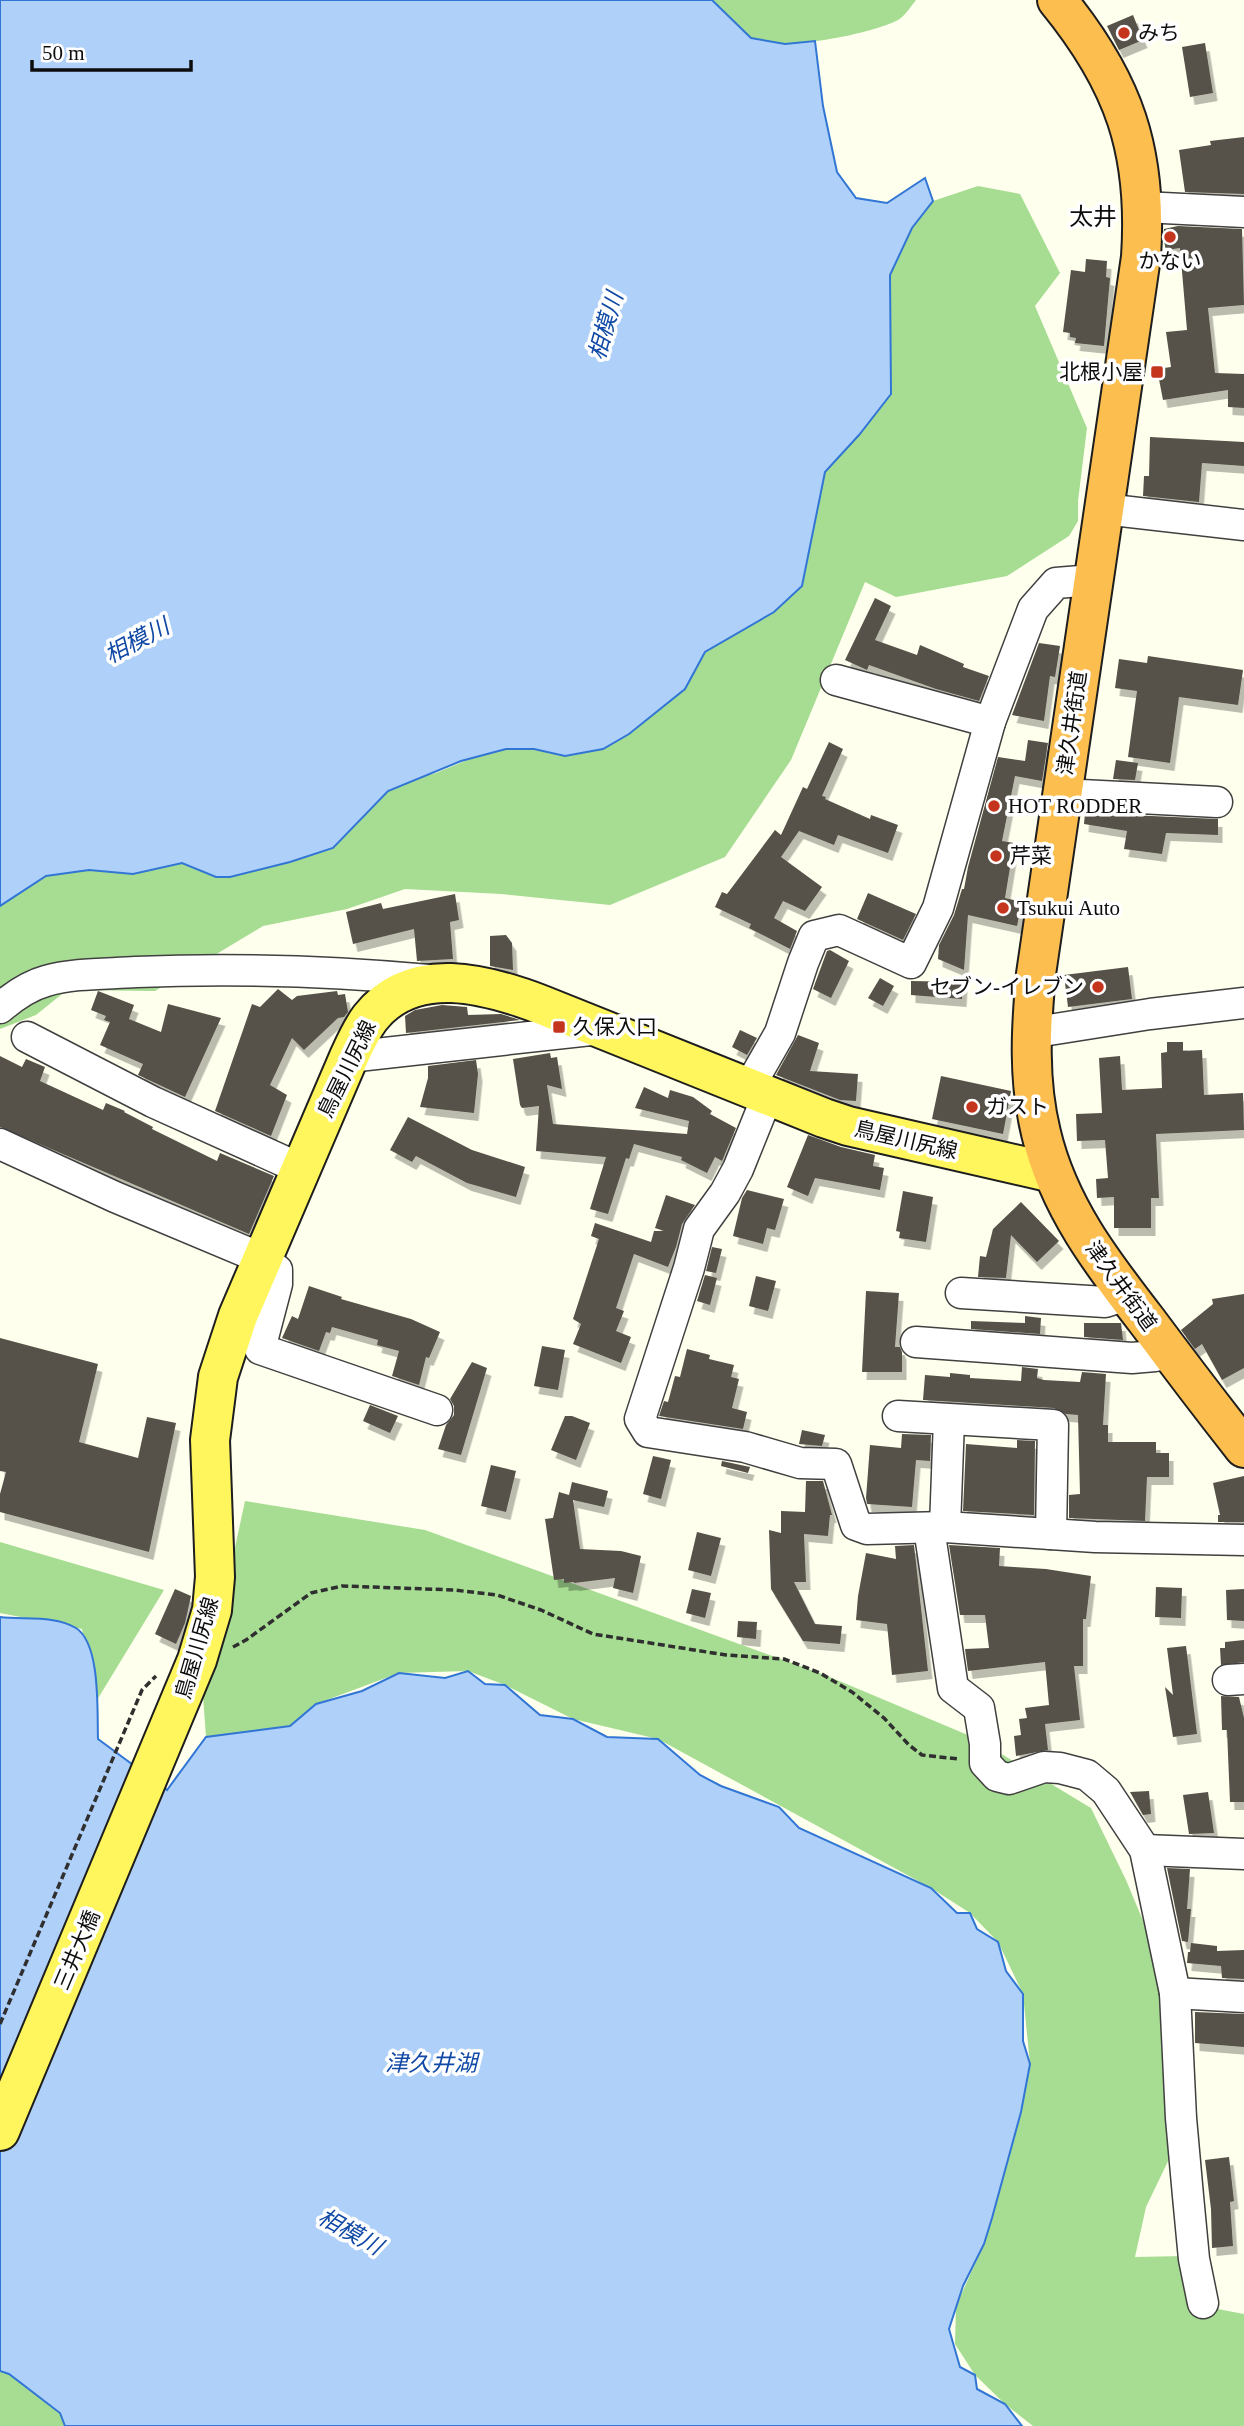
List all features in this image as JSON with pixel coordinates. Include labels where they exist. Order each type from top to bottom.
[{"type":"highway","name":"津久井街道","points":[[1057,0],[1087,40],[1119,100],[1139,163],[1143,206],[1141,257],[1038,955],[1030,1033],[1036,1107],[1053,1173],[1082,1232],[1244,1448]]},
{"type":"main road","name":"鳥屋川尻線","points":[[153,1770],[184,1697],[212,1610],[216,1561],[211,1458],[212,1416],[216,1389],[230,1339],[349,1057],[367,1022],[384,1004],[414,988],[431,984],[450,982],[484,986],[524,998],[758,1093],[848,1126],[1053,1173]]},
{"type":"main road","name":"三井大橋","points":[[0,2131],[153,1770]]},
{"type":"street","points":[[1143,206],[1244,212]]},
{"type":"street","points":[[1104,509],[1244,525]]},
{"type":"street","points":[[1093,580],[1056,583],[1033,609],[990,722],[938,908],[911,962],[839,930],[814,936],[758,1093],[738,1170],[699,1229],[640,1419],[648,1432],[745,1447],[800,1464],[836,1464],[856,1525],[867,1529],[937,1528],[1094,1538],[1244,1540]]},
{"type":"street","points":[[836,680],[990,722]]},
{"type":"street","points":[[1062,794],[1217,802]]},
{"type":"street","points":[[0,1008],[26,988],[47,980],[97,974],[184,970],[296,972],[450,982]]},
{"type":"street","points":[[1030,1033],[1150,1013],[1244,1003]]},
{"type":"street","points":[[349,1057],[600,1030]]},
{"type":"street","points":[[27,1037],[153,1102],[301,1169]]},
{"type":"street","points":[[0,1144],[115,1197],[263,1259],[277,1270],[277,1284],[260,1349],[436,1410]]},
{"type":"street","points":[[961,1293],[1105,1302],[1127,1295]]},
{"type":"street","points":[[916,1342],[1132,1358],[1155,1356],[1169,1350]]},
{"type":"street","points":[[898,1416],[1053,1425],[1051,1534]]},
{"type":"street","points":[[949,1420],[937,1528],[953,1688],[979,1708],[985,1763],[997,1776],[1009,1779],[1044,1767],[1087,1774],[1106,1791],[1146,1850],[1175,1993],[1187,2183],[1195,2259],[1203,2302]]},
{"type":"street","points":[[1146,1850],[1244,1854]]},
{"type":"street","points":[[1175,1993],[1244,1997]]},
{"type":"path","points":[[203,1642],[221,1653],[246,1640],[311,1593],[342,1586],[454,1590],[497,1595],[541,1610],[593,1634],[726,1655],[784,1659],[820,1673],[852,1692],[922,1755],[985,1763]]},
{"type":"path","points":[[0,2024],[142,1690],[159,1674]]},
{"type":"green space","points":[[712,0],[916,0],[901,18],[868,31],[824,40],[781,43],[751,38]]},
{"type":"green space","points":[[978,186],[1020,194],[1060,273],[1035,306],[1087,428],[1078,521],[1069,536],[1007,576],[896,597],[865,582],[791,760],[725,857],[610,905],[501,894],[405,889],[347,909],[263,926],[155,991],[67,990],[36,1015],[0,1029],[0,906],[46,876],[89,870],[133,874],[182,863],[216,877],[230,877],[290,862],[388,785],[436,773],[506,744],[705,646],[824,466],[890,269],[912,223],[933,201]]},
{"type":"green space","points":[[245,1501],[425,1530],[825,1675],[975,1738],[1091,1808],[1126,1880],[1154,1947],[1167,2038],[1171,2155],[1146,2207],[1135,2257],[1184,2256],[1207,2307],[1244,2314],[1244,2426],[1033,2426],[975,2375],[955,2344],[956,2306],[984,2244],[1010,2152],[1030,2064],[1023,1994],[998,1942],[970,1913],[931,1888],[658,1739],[573,1719],[505,1685],[468,1671],[399,1673],[316,1704],[290,1726],[206,1737],[203,1696]]},
{"type":"green space","points":[[0,1542],[164,1590],[97,1700],[82,1629],[0,1613]]},
{"type":"green space","points":[[0,2371],[9,2374],[60,2413],[65,2426],[0,2426]]},
{"type":"water","name":"相模川","points":[[0,0],[712,0],[751,38],[785,44],[815,41],[823,106],[837,172],[856,198],[887,203],[925,178],[933,201],[912,228],[890,275],[891,394],[825,472],[802,586],[774,612],[705,652],[685,689],[629,734],[603,749],[565,756],[534,749],[506,749],[461,761],[388,791],[333,848],[290,862],[230,877],[216,877],[182,863],[133,874],[89,870],[46,876],[0,906]]},
{"type":"water","name":"津久井湖","points":[[0,1617],[59,1621],[76,1628],[84,1636],[94,1663],[98,1739],[167,1790],[206,1737],[290,1726],[316,1704],[362,1691],[399,1673],[445,1678],[468,1671],[485,1684],[505,1685],[540,1715],[573,1719],[607,1737],[658,1739],[700,1775],[721,1786],[779,1807],[799,1828],[931,1888],[957,1913],[970,1913],[977,1929],[998,1942],[1006,1971],[1023,1994],[1023,2041],[1030,2064],[1021,2112],[992,2218],[984,2244],[963,2286],[949,2329],[960,2367],[975,2375],[977,2389],[1005,2404],[1022,2426],[65,2426],[60,2413],[9,2374],[0,2371]]},
{"type":"building","points":[[1133,15],[1143,40],[1119,50],[1107,26]]},
{"type":"building","points":[[1205,43],[1213,93],[1190,97],[1182,47]]},
{"type":"building","points":[[1244,137],[1244,194],[1185,192],[1179,150],[1211,145],[1210,141]]},
{"type":"building","points":[[1178,226],[1242,229],[1244,305],[1208,308],[1215,373],[1244,374],[1244,408],[1228,407],[1228,390],[1163,400],[1157,369],[1171,367],[1166,332],[1187,330],[1180,248],[1166,250],[1163,237],[1164,229]]},
{"type":"building","points":[[1086,259],[1107,261],[1106,277],[1110,278],[1104,346],[1075,343],[1076,338],[1063,332],[1071,270],[1085,272]]},
{"type":"building","points":[[1150,437],[1244,442],[1244,466],[1202,463],[1199,502],[1143,496],[1144,476],[1149,476]]},
{"type":"building","points":[[875,598],[891,606],[875,640],[917,655],[920,645],[964,664],[963,667],[989,676],[979,701],[869,665],[867,670],[845,660]]},
{"type":"building","points":[[1039,643],[1060,646],[1055,677],[1050,676],[1044,721],[1012,715]]},
{"type":"building","points":[[1148,656],[1243,670],[1238,705],[1179,697],[1170,763],[1128,757],[1137,691],[1115,688],[1119,659],[1147,663]]},
{"type":"building","points":[[1028,740],[1048,743],[1042,781],[1015,776],[1002,841],[1014,843],[1005,898],[1022,902],[1017,926],[968,915],[964,970],[938,959],[939,945],[964,889],[998,757],[1025,761]]},
{"type":"building","points":[[829,742],[843,749],[822,796],[870,819],[871,815],[898,825],[888,853],[838,835],[834,845],[799,831],[781,857],[822,887],[805,911],[783,901],[774,918],[797,931],[790,949],[749,928],[751,924],[715,907],[722,892],[727,894],[775,830],[781,835],[803,787],[807,789]]},
{"type":"building","points":[[1116,760],[1138,763],[1135,780],[1113,779]]},
{"type":"building","points":[[1085,813],[1218,819],[1218,835],[1166,833],[1162,854],[1124,849],[1127,831],[1084,824]]},
{"type":"building","points":[[868,893],[916,914],[903,940],[857,919]]},
{"type":"building","points":[[455,894],[459,920],[450,922],[453,959],[417,961],[414,929],[353,944],[346,912],[381,903],[383,909]]},
{"type":"building","points":[[506,935],[512,943],[513,970],[490,966],[490,936]]},
{"type":"building","points":[[830,950],[849,961],[831,998],[813,989],[827,951]]},
{"type":"building","name":"セブン-イレブン","points":[[1128,967],[1132,999],[1068,1007],[1064,975]]},
{"type":"building","points":[[880,978],[894,986],[883,1006],[868,998]]},
{"type":"building","points":[[911,981],[963,982],[962,999],[911,995]]},
{"type":"building","points":[[278,989],[292,1000],[297,996],[337,991],[338,995],[345,994],[348,1012],[304,1050],[292,1038],[270,1085],[287,1095],[271,1136],[215,1111],[252,1004],[260,1007]]},
{"type":"building","points":[[98,991],[134,1005],[129,1019],[161,1032],[168,1004],[221,1018],[185,1097],[138,1075],[143,1064],[100,1045],[110,1022],[104,1020],[106,1016],[91,1010]]},
{"type":"building","points":[[442,1005],[467,1007],[468,1015],[501,1014],[520,1020],[406,1033],[405,1016],[415,1010]]},
{"type":"building","points":[[740,1030],[757,1038],[747,1055],[732,1047]]},
{"type":"building","points":[[798,1035],[819,1043],[810,1071],[858,1074],[856,1101],[840,1100],[776,1075]]},
{"type":"building","points":[[1167,1042],[1183,1042],[1183,1051],[1202,1050],[1204,1095],[1243,1093],[1244,1130],[1156,1134],[1159,1198],[1151,1198],[1151,1228],[1114,1228],[1114,1197],[1097,1198],[1096,1179],[1108,1178],[1105,1140],[1077,1141],[1076,1114],[1102,1113],[1099,1058],[1120,1056],[1122,1090],[1162,1088],[1161,1053],[1167,1052]]},
{"type":"building","points":[[550,1053],[551,1058],[557,1057],[562,1089],[547,1085],[553,1124],[687,1134],[689,1121],[635,1108],[644,1087],[668,1098],[670,1090],[693,1097],[712,1111],[710,1114],[736,1128],[722,1161],[715,1157],[707,1173],[681,1160],[682,1157],[634,1144],[629,1159],[626,1158],[608,1214],[590,1209],[606,1157],[536,1151],[539,1106],[522,1108],[520,1105],[513,1059]]},
{"type":"building","points":[[0,1056],[22,1067],[26,1059],[45,1067],[40,1081],[103,1110],[106,1103],[125,1111],[153,1127],[152,1129],[217,1161],[220,1153],[274,1176],[249,1234],[0,1127]]},
{"type":"building","points":[[476,1060],[478,1074],[474,1113],[420,1107],[428,1078],[428,1066]]},
{"type":"building","points":[[941,1076],[1011,1091],[1003,1134],[932,1119]]},
{"type":"building","points":[[408,1117],[472,1150],[525,1167],[516,1197],[467,1183],[416,1156],[412,1162],[390,1150]]},
{"type":"building","points":[[808,1135],[875,1155],[873,1166],[884,1168],[880,1190],[815,1178],[808,1196],[787,1187]]},
{"type":"building","points":[[747,1190],[784,1199],[775,1230],[767,1228],[763,1244],[733,1236],[742,1198]]},
{"type":"building","points":[[903,1191],[933,1197],[926,1242],[899,1238],[900,1232],[896,1231]]},
{"type":"building","points":[[666,1195],[695,1205],[682,1224],[668,1267],[634,1254],[616,1308],[624,1311],[616,1331],[631,1337],[621,1363],[573,1344],[581,1324],[573,1319],[599,1239],[591,1236],[595,1223],[651,1242],[654,1231],[664,1231],[655,1228]]},
{"type":"building","points":[[1021,1202],[1059,1241],[1037,1262],[1011,1235],[1006,1278],[978,1277],[980,1256],[986,1257],[993,1229]]},
{"type":"building","points":[[712,1247],[722,1249],[716,1273],[706,1271]]},
{"type":"building","points":[[705,1275],[717,1278],[710,1305],[697,1301]]},
{"type":"building","points":[[756,1276],[776,1281],[768,1311],[749,1306]]},
{"type":"building","points":[[309,1286],[342,1297],[341,1299],[411,1319],[440,1332],[429,1358],[426,1357],[419,1385],[392,1376],[399,1351],[377,1345],[378,1340],[332,1327],[330,1333],[326,1332],[319,1351],[282,1338],[292,1316],[298,1319]]},
{"type":"building","points":[[866,1291],[899,1293],[895,1347],[900,1347],[902,1352],[902,1372],[862,1372]]},
{"type":"building","points":[[1244,1294],[1244,1368],[1222,1380],[1202,1344],[1195,1349],[1181,1330],[1213,1304],[1212,1299]]},
{"type":"building","points":[[1025,1316],[1041,1318],[1040,1334],[971,1329],[971,1321],[1025,1323]]},
{"type":"building","points":[[1084,1323],[1121,1323],[1123,1340],[1084,1337]]},
{"type":"building","points":[[0,1338],[98,1364],[79,1442],[138,1458],[147,1417],[176,1423],[149,1552],[0,1512],[0,1494],[6,1472],[0,1471]]},
{"type":"building","points":[[542,1346],[565,1350],[558,1390],[534,1386]]},
{"type":"building","points":[[687,1349],[710,1355],[709,1359],[734,1365],[731,1377],[739,1379],[732,1408],[747,1412],[743,1429],[659,1416],[664,1401],[668,1402],[675,1376],[680,1377]]},
{"type":"building","points":[[472,1362],[487,1368],[461,1455],[438,1449],[446,1425],[454,1415],[454,1406],[450,1399]]},
{"type":"building","points":[[1022,1367],[1038,1369],[1037,1378],[1044,1380],[1080,1382],[1082,1372],[1106,1374],[1103,1425],[1108,1425],[1108,1442],[1156,1442],[1156,1453],[1169,1453],[1169,1477],[1147,1477],[1145,1521],[1069,1518],[1069,1495],[1080,1494],[1078,1415],[1066,1414],[1054,1408],[923,1400],[925,1375],[950,1377],[950,1373],[970,1375],[970,1378],[1021,1381]]},
{"type":"building","points":[[370,1405],[398,1416],[390,1433],[363,1421]]},
{"type":"building","points":[[565,1416],[590,1423],[576,1460],[551,1450]]},
{"type":"building","points":[[802,1430],[825,1435],[822,1446],[799,1444]]},
{"type":"building","points":[[902,1434],[931,1435],[930,1461],[916,1460],[912,1507],[867,1504],[870,1445],[901,1448]]},
{"type":"building","points":[[1017,1440],[1035,1441],[1034,1515],[963,1511],[966,1444],[1017,1448]]},
{"type":"building","points":[[653,1456],[671,1460],[661,1499],[643,1494]]},
{"type":"building","points":[[722,1461],[750,1467],[748,1473],[721,1466]]},
{"type":"building","points":[[491,1465],[516,1471],[506,1512],[481,1506]]},
{"type":"building","points":[[1244,1476],[1244,1522],[1218,1522],[1220,1515],[1213,1483]]},
{"type":"building","points":[[806,1481],[823,1481],[832,1515],[828,1536],[804,1534],[806,1582],[794,1582],[815,1624],[842,1626],[840,1644],[803,1641],[771,1589],[769,1530],[781,1533],[781,1511],[805,1512]]},
{"type":"building","points":[[572,1482],[608,1491],[604,1507],[573,1500],[580,1549],[621,1551],[641,1556],[633,1593],[613,1588],[615,1578],[574,1583],[564,1583],[564,1579],[554,1580],[545,1519],[553,1518],[559,1492],[569,1495]]},
{"type":"building","points":[[697,1532],[721,1538],[711,1576],[688,1570]]},
{"type":"building","points":[[914,1545],[928,1671],[892,1675],[887,1624],[856,1620],[858,1596],[866,1553],[896,1559],[895,1546]]},
{"type":"building","points":[[949,1545],[1000,1548],[999,1566],[1091,1576],[1086,1619],[1083,1619],[1083,1666],[1074,1666],[1080,1720],[1045,1724],[1048,1750],[1016,1756],[1014,1736],[1021,1735],[1019,1719],[1027,1718],[1025,1708],[1049,1705],[1045,1662],[968,1671],[965,1649],[989,1648],[985,1615],[960,1615]]},
{"type":"building","points":[[1156,1587],[1182,1588],[1181,1618],[1155,1617]]},
{"type":"building","points":[[175,1589],[191,1596],[185,1623],[176,1644],[155,1634]]},
{"type":"building","points":[[692,1589],[711,1593],[705,1618],[686,1613]]},
{"type":"building","points":[[1244,1589],[1244,1621],[1227,1620],[1226,1590]]},
{"type":"building","points":[[738,1621],[757,1622],[756,1639],[737,1637]]},
{"type":"building","points":[[1244,1640],[1244,1662],[1221,1665],[1220,1648],[1225,1648],[1225,1642]]},
{"type":"building","points":[[1186,1646],[1197,1734],[1173,1737],[1165,1687],[1173,1695],[1167,1648]]},
{"type":"building","points":[[1221,1696],[1239,1697],[1244,1718],[1244,1802],[1230,1802],[1227,1730],[1222,1730]]},
{"type":"building","points":[[1149,1791],[1151,1814],[1143,1815],[1130,1792]]},
{"type":"building","points":[[1208,1792],[1214,1833],[1189,1834],[1183,1795]]},
{"type":"building","points":[[1167,1868],[1190,1869],[1188,1942],[1182,1941]]},
{"type":"building","points":[[1191,1943],[1217,1946],[1217,1951],[1244,1950],[1244,1979],[1222,1978],[1221,1966],[1187,1963]]},
{"type":"building","points":[[1195,2012],[1244,2014],[1244,2047],[1195,2043]]},
{"type":"building","points":[[1229,2157],[1234,2201],[1230,2202],[1233,2246],[1212,2248],[1205,2160]]},
{"type":"place","name":"みち","points":[[1124,33]]},
{"type":"place","name":"かない","points":[[1170,237]]},
{"type":"place","name":"北根小屋","points":[[1157,372]]},
{"type":"place","name":"HOT RODDER","points":[[994,806]]},
{"type":"place","name":"芹菜","points":[[996,856]]},
{"type":"place","name":"Tsukui Auto","points":[[1003,908]]},
{"type":"place","name":"セブン-イレブン","points":[[1098,987]]},
{"type":"place","name":"久保入口","points":[[559,1027]]},
{"type":"place","name":"ガスト","points":[[972,1107]]},
{"type":"district","name":"太井","points":[[1093,217]]}]
